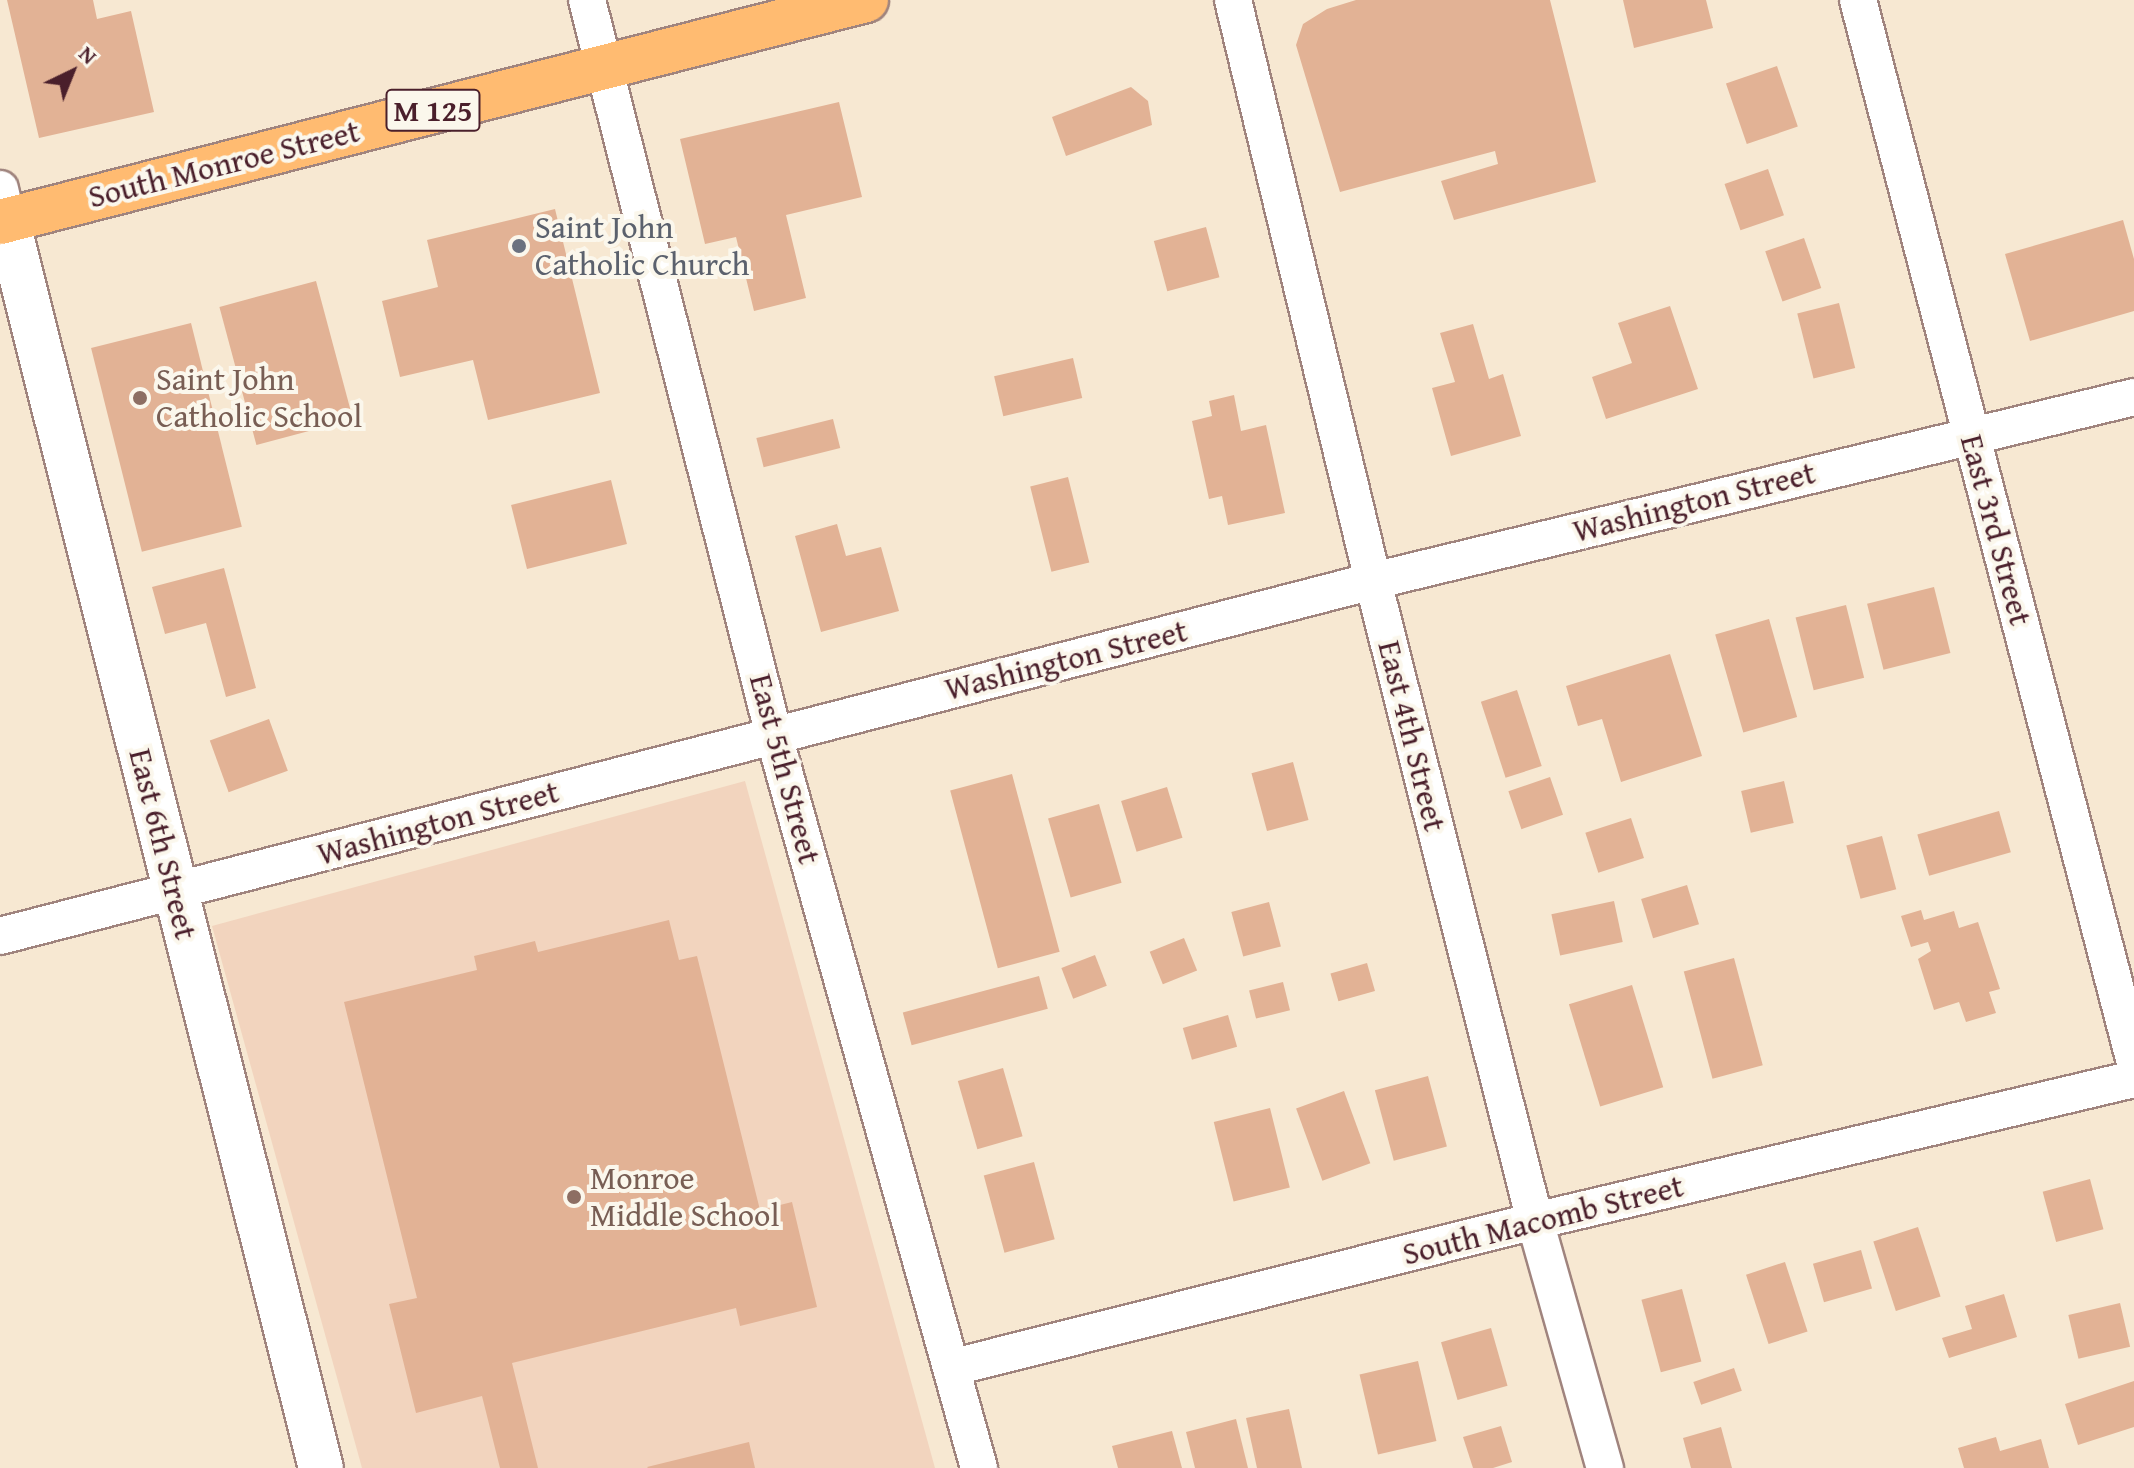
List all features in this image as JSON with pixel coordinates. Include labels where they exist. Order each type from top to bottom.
[{"type":"main road","name":"South Monroe Street","points":[[2,210],[866,0]]},
{"type":"street","name":"East 5th Street","points":[[587,0],[774,736],[954,1367],[979,1468]]},
{"type":"street","name":"East 4th Street","points":[[1233,0],[1373,581],[1535,1221],[1605,1468]]},
{"type":"street","name":"East 3rd Street","points":[[1858,0],[2134,1059]]},
{"type":"street","name":"East 6th Street","points":[[2,210],[321,1468]]},
{"type":"street","name":"Washington Street","points":[[0,936],[1373,581],[1970,434],[2134,397]]},
{"type":"street","name":"South Macomb Street","points":[[954,1367],[1535,1221],[2134,1079]]},
{"type":"shaded area","name":"Monroe Middle School","points":[[745,781],[935,1468],[362,1468],[212,926]]},
{"type":"building","points":[[7,0],[93,0],[97,19],[131,11],[154,112],[39,138]]},
{"type":"building","points":[[1356,0],[1550,0],[1596,182],[1454,220],[1441,181],[1498,164],[1495,151],[1340,192],[1296,45],[1303,24],[1327,9]]},
{"type":"building","points":[[1623,0],[1706,0],[1713,28],[1634,48]]},
{"type":"building","points":[[1777,66],[1798,127],[1747,144],[1726,84]]},
{"type":"building","points":[[1131,87],[1148,101],[1152,125],[1066,156],[1052,117]]},
{"type":"building","points":[[839,102],[862,197],[786,215],[806,298],[754,311],[736,237],[705,244],[680,139]]},
{"type":"building","points":[[1768,169],[1784,215],[1740,230],[1725,184]]},
{"type":"building","points":[[555,209],[600,393],[488,420],[473,360],[400,377],[382,301],[438,287],[427,240]]},
{"type":"building","points":[[2123,220],[2134,259],[2134,311],[2030,341],[2005,254]]},
{"type":"building","points":[[1206,227],[1219,277],[1167,291],[1154,241]]},
{"type":"building","points":[[1804,238],[1821,288],[1782,301],[1765,251]]},
{"type":"building","points":[[316,281],[353,419],[256,445],[219,307]]},
{"type":"building","points":[[1839,303],[1855,368],[1813,378],[1797,313]]},
{"type":"building","points":[[1670,306],[1698,389],[1606,419],[1592,377],[1632,363],[1618,323]]},
{"type":"building","points":[[191,323],[242,527],[142,552],[91,348]]},
{"type":"building","points":[[1473,324],[1489,379],[1503,374],[1521,436],[1451,456],[1432,388],[1455,382],[1440,333]]},
{"type":"building","points":[[1073,358],[1082,398],[1003,416],[994,376]]},
{"type":"building","points":[[1234,395],[1241,431],[1266,425],[1285,513],[1228,525],[1222,496],[1209,499],[1192,421],[1212,416],[1209,401]]},
{"type":"building","points":[[833,419],[840,448],[764,467],[756,438]]},
{"type":"building","points":[[1068,477],[1089,562],[1051,572],[1030,486]]},
{"type":"building","points":[[611,480],[627,544],[527,569],[511,505]]},
{"type":"building","points":[[837,524],[846,556],[881,547],[899,611],[821,632],[795,536]]},
{"type":"building","points":[[224,568],[256,688],[226,697],[206,623],[165,634],[152,587]]},
{"type":"building","points":[[1934,587],[1950,653],[1884,670],[1867,604]]},
{"type":"building","points":[[1846,605],[1864,678],[1814,690],[1796,618]]},
{"type":"building","points":[[1769,619],[1797,717],[1743,732],[1715,634]]},
{"type":"building","points":[[1670,654],[1702,756],[1621,782],[1602,719],[1578,726],[1566,686]]},
{"type":"building","points":[[1517,690],[1542,766],[1506,778],[1481,702]]},
{"type":"building","points":[[269,719],[288,771],[229,792],[210,741]]},
{"type":"building","points":[[1293,762],[1309,820],[1267,831],[1251,773]]},
{"type":"building","points":[[1012,774],[1060,952],[998,968],[950,791]]},
{"type":"building","points":[[1550,777],[1563,815],[1521,829],[1508,791]]},
{"type":"building","points":[[1784,781],[1794,823],[1751,833],[1741,791]]},
{"type":"building","points":[[1167,787],[1182,838],[1137,852],[1121,801]]},
{"type":"building","points":[[1099,804],[1122,883],[1071,897],[1048,819]]},
{"type":"building","points":[[1999,811],[2011,852],[1929,876],[1917,834]]},
{"type":"building","points":[[1631,818],[1644,858],[1598,873],[1585,833]]},
{"type":"building","points":[[1882,836],[1896,889],[1860,899],[1846,846]]},
{"type":"building","points":[[1687,885],[1699,924],[1653,938],[1641,899]]},
{"type":"building","points":[[1614,901],[1623,942],[1560,955],[1551,914]]},
{"type":"building","points":[[1269,902],[1281,946],[1243,957],[1231,912]]},
{"type":"building","points":[[1921,910],[1924,920],[1954,911],[1959,928],[1978,922],[2000,989],[1989,992],[1996,1013],[1966,1022],[1959,1002],[1934,1010],[1918,959],[1931,951],[1928,942],[1911,947],[1901,916]]},
{"type":"building","points":[[669,920],[679,960],[697,956],[760,1210],[792,1202],[817,1307],[740,1326],[736,1308],[512,1363],[538,1468],[500,1468],[482,1396],[416,1413],[389,1304],[417,1298],[344,1002],[477,970],[474,956],[535,941],[538,952]]},
{"type":"building","points":[[1184,938],[1197,970],[1163,984],[1150,952]]},
{"type":"building","points":[[1095,955],[1107,986],[1073,999],[1061,968]]},
{"type":"building","points":[[1734,958],[1763,1065],[1713,1079],[1684,971]]},
{"type":"building","points":[[1367,963],[1375,991],[1338,1001],[1330,973]]},
{"type":"building","points":[[1039,976],[1048,1009],[912,1045],[903,1012]]},
{"type":"building","points":[[1283,982],[1290,1010],[1256,1019],[1249,990]]},
{"type":"building","points":[[1632,985],[1663,1087],[1600,1107],[1569,1004]]},
{"type":"building","points":[[1228,1015],[1237,1047],[1192,1060],[1183,1028]]},
{"type":"building","points":[[1003,1068],[1023,1136],[977,1149],[958,1081]]},
{"type":"building","points":[[1428,1076],[1447,1147],[1394,1161],[1375,1090]]},
{"type":"building","points":[[1344,1091],[1370,1163],[1322,1181],[1296,1108]]},
{"type":"building","points":[[1270,1108],[1290,1188],[1234,1202],[1214,1122]]},
{"type":"building","points":[[1034,1162],[1055,1239],[1004,1253],[984,1175]]},
{"type":"building","points":[[2090,1179],[2103,1229],[2056,1242],[2043,1192]]},
{"type":"building","points":[[1918,1227],[1941,1296],[1896,1311],[1873,1242]]},
{"type":"building","points":[[1861,1250],[1872,1288],[1824,1302],[1813,1264]]},
{"type":"building","points":[[1785,1262],[1808,1331],[1769,1344],[1746,1275]]},
{"type":"building","points":[[1682,1289],[1701,1361],[1661,1372],[1641,1300]]},
{"type":"building","points":[[2004,1294],[2017,1337],[1949,1358],[1942,1338],[1972,1329],[1965,1306]]},
{"type":"building","points":[[2120,1303],[2130,1347],[2078,1359],[2068,1315]]},
{"type":"building","points":[[1491,1328],[1508,1386],[1458,1400],[1441,1342]]},
{"type":"building","points":[[1418,1361],[1436,1441],[1378,1454],[1360,1374]]},
{"type":"building","points":[[1734,1368],[1742,1391],[1701,1405],[1693,1382]]},
{"type":"building","points":[[2134,1381],[2134,1427],[2078,1445],[2065,1404]]},
{"type":"building","points":[[1289,1409],[1302,1468],[1257,1468],[1246,1418]]},
{"type":"building","points":[[1236,1419],[1248,1468],[1195,1468],[1186,1432]]},
{"type":"building","points":[[1501,1426],[1512,1462],[1493,1468],[1473,1468],[1463,1437]]},
{"type":"building","points":[[1721,1427],[1732,1468],[1691,1468],[1683,1438]]},
{"type":"building","points":[[1172,1431],[1182,1468],[1118,1468],[1112,1446]]},
{"type":"building","points":[[1996,1437],[2000,1451],[2041,1439],[2049,1468],[1964,1468],[1958,1448]]},
{"type":"building","points":[[749,1442],[755,1468],[647,1467]]},
{"type":"place","name":"Saint John Catholic Church","points":[[519,246]]},
{"type":"place","name":"Saint John Catholic School","points":[[140,398]]},
{"type":"place","name":"Monroe Middle School","points":[[574,1197]]}]
